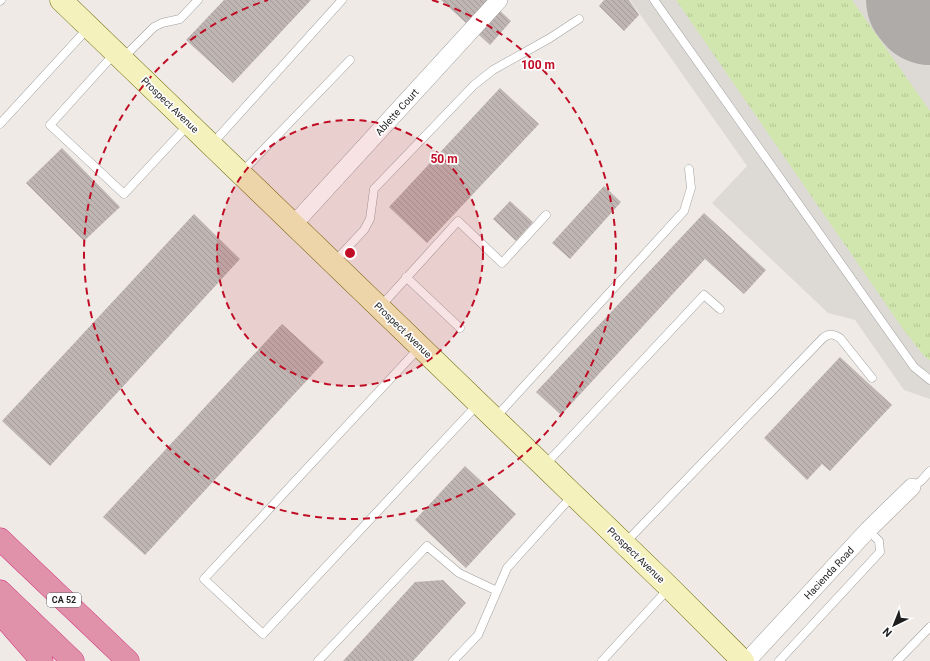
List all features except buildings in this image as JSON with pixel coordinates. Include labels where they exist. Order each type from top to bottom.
[{"type":"highway","name":"CA 52","points":[[0,539],[128,661]]},
{"type":"highway","points":[[0,591],[73,661]]},
{"type":"highway","points":[[0,613],[42,661]]},
{"type":"main road","name":"Prospect Avenue","points":[[64,1],[89,27],[669,587],[743,661]]},
{"type":"street","name":"Ablette Court","points":[[294,224],[499,0]]},
{"type":"street","name":"Hacienda Road","points":[[747,661],[868,530],[912,487]]},
{"type":"lane","points":[[190,124],[124,194],[50,124],[119,56],[154,27],[162,23],[180,19],[198,0]]},
{"type":"lane","points":[[211,145],[342,0]]},
{"type":"lane","points":[[654,0],[914,367],[930,380]]},
{"type":"lane","points":[[333,262],[364,230],[370,219],[374,189],[474,85],[493,70],[550,38],[578,19]]},
{"type":"lane","points":[[0,124],[89,27]]},
{"type":"lane","points":[[241,173],[350,60]]},
{"type":"lane","points":[[495,418],[684,211],[691,188],[689,169]]},
{"type":"lane","points":[[380,307],[458,221],[502,263],[546,215]]},
{"type":"lane","points":[[406,277],[460,328]]},
{"type":"lane","points":[[544,466],[704,295],[720,309]]},
{"type":"lane","points":[[624,544],[823,338],[829,334],[834,334],[840,338],[872,378]]},
{"type":"lane","points":[[420,346],[204,579],[263,634],[479,403]]},
{"type":"lane","points":[[912,487],[921,481],[930,471]]},
{"type":"lane","points":[[453,661],[478,635],[507,568],[574,495]]},
{"type":"lane","points":[[779,661],[880,552],[880,541],[868,530]]},
{"type":"lane","points":[[318,661],[427,546],[459,573],[497,591]]},
{"type":"lane","points":[[602,661],[669,587]]},
{"type":"lane","points":[[897,661],[930,627]]},
{"type":"shaded area","points":[[630,0],[930,0],[930,399],[904,390],[855,320],[828,313],[712,203],[747,166]]},
{"type":"green space","points":[[676,0],[852,0],[930,111],[930,360],[925,357],[903,329]]},
{"type":"runway","points":[[926,0],[930,5]]}]
